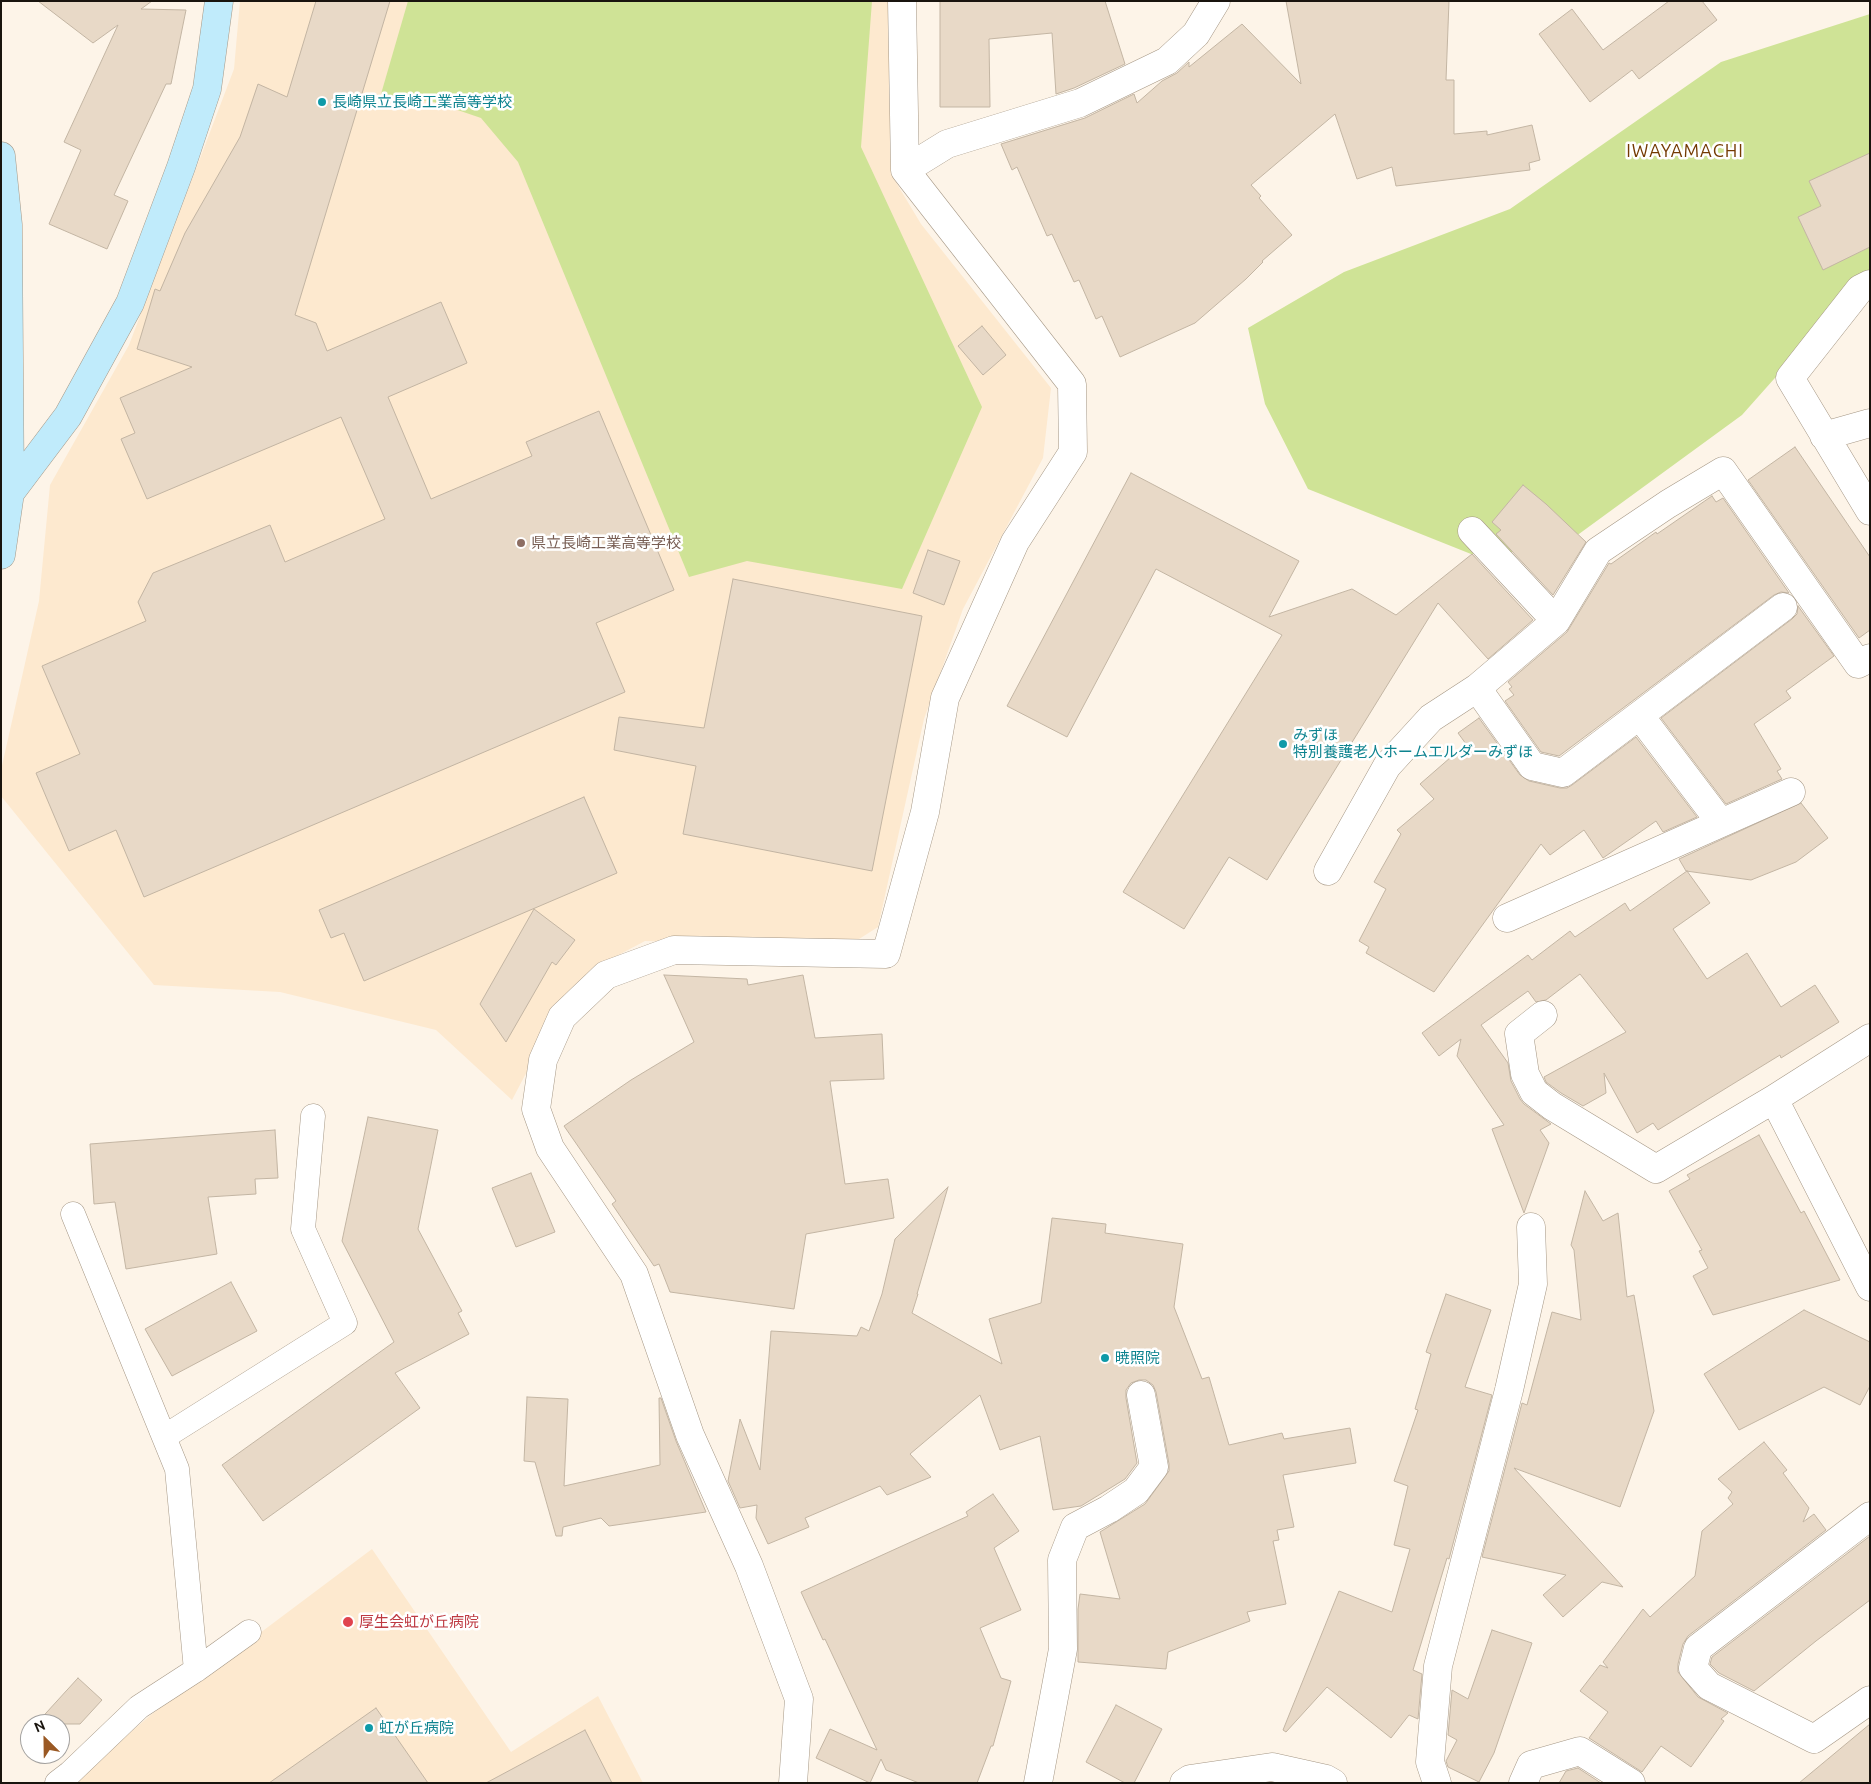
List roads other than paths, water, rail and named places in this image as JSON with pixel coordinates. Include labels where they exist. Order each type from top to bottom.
[{"type":"street","points":[[10,493],[68,416],[130,303],[181,167],[207,89],[219,1]]},
{"type":"street","points":[[793,1783],[799,1700],[749,1566],[690,1435],[634,1274],[550,1148],[536,1109],[542,1060],[562,1017],[606,975],[674,950],[886,954],[925,812],[945,698],[1015,542],[1073,452],[1072,384],[905,170],[902,1]]},
{"type":"street","points":[[905,170],[947,144],[1080,102],[1167,61],[1196,34],[1216,1]]},
{"type":"street","points":[[1,156],[8,225],[10,493],[1,555]]},
{"type":"street","points":[[1870,284],[1860,289],[1790,378],[1870,511]]},
{"type":"street","points":[[1824,436],[1870,423]]},
{"type":"street","points":[[1328,871],[1387,766],[1431,718],[1477,688],[1556,622],[1598,551],[1668,504],[1723,471],[1858,664],[1870,658]]},
{"type":"street","points":[[1472,532],[1556,622]]},
{"type":"street","points":[[1477,688],[1532,766],[1563,773],[1783,608]]},
{"type":"street","points":[[1640,716],[1721,823]]},
{"type":"street","points":[[1507,918],[1791,792]]},
{"type":"street","points":[[1543,1014],[1519,1034],[1525,1074],[1534,1092],[1552,1106],[1656,1168],[1774,1099],[1870,1038]]},
{"type":"street","points":[[1774,1099],[1870,1287]]},
{"type":"street","points":[[1437,1783],[1430,1762],[1438,1666],[1509,1390],[1533,1284],[1531,1228]]},
{"type":"street","points":[[1038,1783],[1063,1649],[1062,1560],[1075,1527],[1109,1510],[1136,1492],[1154,1467],[1141,1395]]},
{"type":"street","points":[[1870,1516],[1698,1648],[1693,1668],[1709,1686],[1814,1738],[1870,1700]]},
{"type":"street","points":[[1523,1783],[1531,1765],[1580,1750],[1631,1783]]},
{"type":"street","points":[[1184,1783],[1190,1779],[1272,1767],[1326,1779],[1333,1783]]},
{"type":"lane","points":[[164,1437],[346,1323],[303,1229],[313,1116]]},
{"type":"lane","points":[[73,1214],[177,1469],[196,1670]]},
{"type":"lane","points":[[57,1783],[70,1773],[139,1707],[196,1670],[249,1632]]},
{"type":"place","name":"長崎県立長崎工業高等学校","points":[[322,102]]},
{"type":"place","name":"県立長崎工業高等学校","points":[[521,543]]},
{"type":"place","name":"みずほ 特別養護老人ホームエルダーみずほ","points":[[1283,744]]},
{"type":"place","name":"暁照院","points":[[1105,1358]]},
{"type":"place","name":"厚生会虹が丘病院","points":[[348,1622]]},
{"type":"place","name":"虹が丘病院","points":[[369,1728]]},
{"type":"district","name":"IWAYAMACHI","points":[[1685,151]]}]
